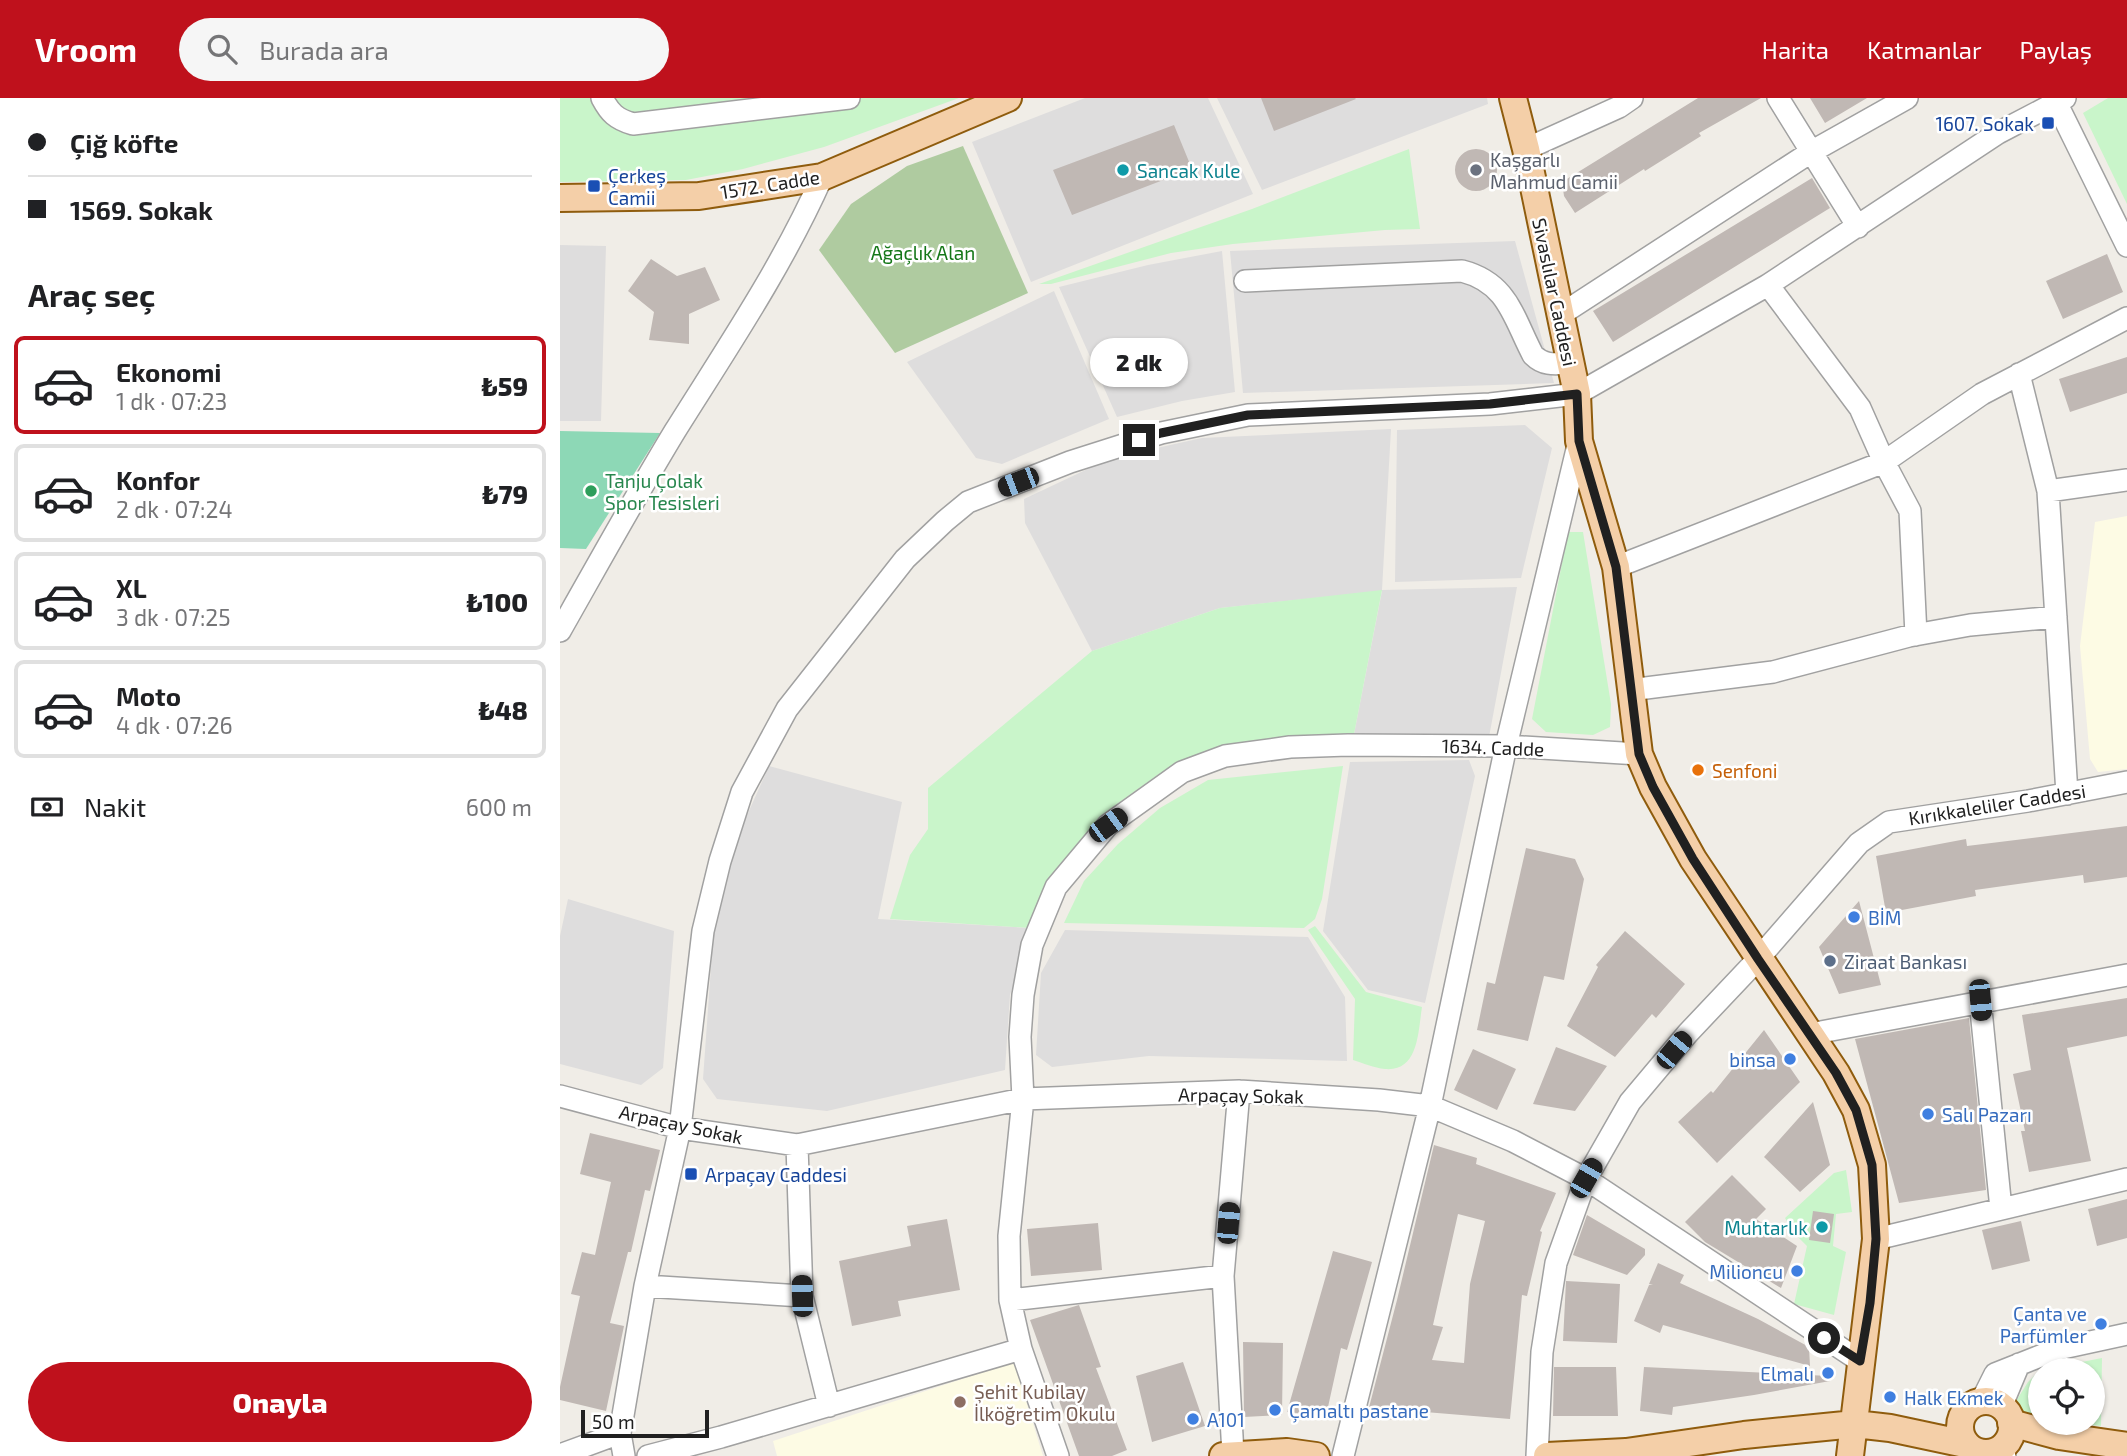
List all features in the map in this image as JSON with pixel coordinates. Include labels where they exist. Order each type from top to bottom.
[{"type":"main road","name":"1572. Cadde","points":[[560,198],[699,196],[822,177],[1007,98]]},
{"type":"main road","name":"Sivaslılar Caddesi","points":[[1513,98],[1577,394],[1579,441],[1616,567],[1639,754],[1653,787],[1693,859],[1836,1073],[1856,1110],[1872,1165],[1876,1239],[1870,1303],[1860,1361],[1856,1424],[1850,1456]]},
{"type":"main road","points":[[1546,1456],[1626,1452],[1744,1435],[1856,1424],[1989,1434],[2059,1436],[2127,1446]]},
{"type":"main road","points":[[1228,1455],[1287,1452],[1316,1456]]},
{"type":"street","points":[[602,98],[610,113],[633,124],[849,98]]},
{"type":"street","points":[[1526,149],[1619,107],[1632,98]]},
{"type":"street","points":[[1778,98],[1858,227]]},
{"type":"street","points":[[1560,315],[1811,152],[1907,98]]},
{"type":"street","points":[[624,1456],[620,1433],[645,1286],[680,1128],[703,931],[720,861],[742,792],[787,709],[905,559],[968,502],[1070,462],[1161,433],[1248,415],[1490,404],[1577,394],[1768,285],[1998,133],[2060,100],[2127,246]]},
{"type":"street","points":[[560,631],[674,433],[778,267],[802,224],[822,177]]},
{"type":"street","points":[[1245,281],[1451,271],[1472,274],[1500,292],[1532,355],[1548,364],[1570,363]]},
{"type":"street","points":[[1768,285],[1860,408],[1910,511],[1916,635]]},
{"type":"street","points":[[1616,567],[1884,462],[1982,394],[2127,318]]},
{"type":"street","points":[[2020,374],[2049,491],[2067,793]]},
{"type":"street","points":[[1343,1456],[1430,1106],[1506,746],[1579,441]]},
{"type":"street","points":[[2049,491],[2127,480]]},
{"type":"street","points":[[1630,690],[1773,672],[1916,635],[1969,625],[2056,617]]},
{"type":"street","name":"1634. Cadde","points":[[1058,1456],[1021,1349],[1010,1300],[1009,1236],[1023,1099],[1020,1037],[1023,995],[1032,945],[1056,887],[1108,825],[1182,772],[1225,755],[1290,747],[1348,745],[1506,746],[1639,754]]},
{"type":"street","name":"Kırıkkaleliler Caddesi","points":[[1537,1456],[1542,1352],[1556,1263],[1586,1178],[1630,1102],[1688,1033],[1758,959],[1859,843],[1889,822],[2127,782]]},
{"type":"street","points":[[1810,1034],[1980,1000],[2127,975]]},
{"type":"street","points":[[1980,1000],[2001,1209]]},
{"type":"street","points":[[1228,1455],[1223,1276],[1239,1091]]},
{"type":"street","name":"Arpaçay Sokak","points":[[560,1096],[680,1128],[797,1145],[1023,1099],[1239,1091],[1430,1106],[1513,1141],[1586,1178],[1860,1361]]},
{"type":"street","points":[[797,1145],[802,1296],[829,1406]]},
{"type":"street","points":[[1876,1239],[2127,1179]]},
{"type":"street","points":[[1010,1300],[1223,1276]]},
{"type":"street","points":[[645,1286],[802,1296]]},
{"type":"street","points":[[1989,1434],[2019,1364],[2058,1349],[2127,1334]]},
{"type":"street","points":[[648,1456],[1021,1349]]},
{"type":"street","points":[[560,1455],[620,1433]]},
{"type":"shaded area","name":"Sancak Kule","points":[[1085,98],[1208,98],[1253,194],[1031,282],[972,142]]},
{"type":"shaded area","points":[[1217,98],[1487,98],[1488,104],[1262,190]]},
{"type":"shaded area","points":[[1515,241],[1554,383],[1243,393],[1230,251]]},
{"type":"shaded area","points":[[560,245],[606,246],[601,421],[560,421]]},
{"type":"shaded area","points":[[1222,251],[1235,392],[1182,401],[1117,417],[1059,287],[1148,265]]},
{"type":"shaded area","points":[[1054,291],[1109,419],[1002,464],[976,458],[907,362]]},
{"type":"shaded area","points":[[1525,425],[1552,448],[1521,578],[1395,582],[1397,430]]},
{"type":"shaded area","points":[[1391,429],[1382,590],[1517,587],[1489,737],[1354,734],[1382,591],[1220,608],[1092,651],[1025,523],[1024,499],[1111,458],[1202,438]]},
{"type":"shaded area","points":[[2127,516],[2127,769],[2098,772],[2090,759],[2080,646],[2095,522]]},
{"type":"shaded area","points":[[1469,760],[1475,776],[1425,1003],[1368,990],[1323,931],[1350,762]]},
{"type":"shaded area","points":[[769,766],[902,802],[878,919],[1030,928],[1010,995],[1005,1070],[827,1111],[717,1099],[703,1079],[714,925],[740,831]]},
{"type":"shaded area","points":[[568,899],[674,931],[663,1068],[641,1085],[560,1064],[560,936]]},
{"type":"shaded area","points":[[1065,930],[1308,937],[1345,997],[1347,1061],[1149,1056],[1052,1067],[1036,1055],[1041,973]]},
{"type":"shaded area","name":"Şehit Kubilay İlköğretim Okulu","points":[[1014,1362],[1043,1456],[777,1456],[773,1441]]},
{"type":"green space","points":[[560,98],[959,98],[824,147],[743,169],[686,180],[560,182]]},
{"type":"green space","points":[[2108,98],[2127,98],[2127,204],[2083,113]]},
{"type":"green space","name":"Ağaçlık Alan","points":[[963,146],[1028,293],[895,353],[819,250],[851,204],[907,166]]},
{"type":"green space","points":[[1409,149],[1420,229],[1233,244],[1171,253],[1051,284],[1039,284],[1252,209]]},
{"type":"green space","name":"Tanju Çolak Spor Tesisleri","points":[[560,431],[660,433],[586,549],[560,548]]},
{"type":"green space","points":[[1568,532],[1583,532],[1611,704],[1610,727],[1593,735],[1546,732],[1532,719]]},
{"type":"green space","points":[[1382,590],[1354,734],[1279,737],[1207,755],[1159,774],[1103,814],[1064,860],[1041,899],[1030,928],[890,919],[910,855],[928,829],[928,788],[1092,651],[1220,608]]},
{"type":"green space","points":[[1343,766],[1322,899],[1315,919],[1304,928],[1064,923],[1084,881],[1118,844],[1160,808],[1208,780]]},
{"type":"green space","points":[[1315,926],[1366,992],[1422,1007],[1418,1038],[1411,1057],[1405,1064],[1385,1069],[1353,1060],[1355,999],[1308,930]]},
{"type":"green space","points":[[1846,1170],[1852,1212],[1836,1214],[1833,1246],[1846,1252],[1834,1315],[1794,1304],[1807,1246],[1785,1218],[1834,1173]]},
{"type":"green space","points":[[2028,1382],[2028,1418],[2016,1401]]},
{"type":"building","points":[[1261,98],[1355,98],[1356,99],[1274,131]]},
{"type":"building","points":[[1698,98],[1761,98],[1699,133],[1701,136],[1575,213],[1564,196],[1562,182]]},
{"type":"building","points":[[1810,98],[1867,98],[1825,123]]},
{"type":"building","name":"Sancak Kule","points":[[1174,125],[1192,169],[1072,215],[1053,170]]},
{"type":"building","name":"Kaşgarlı Mahmud Camii","points":[[1476,149],[1491,155],[1497,170],[1491,185],[1476,191],[1461,185],[1455,170],[1461,155]]},
{"type":"building","points":[[1812,178],[1830,208],[1613,342],[1593,311]]},
{"type":"building","points":[[2107,254],[2123,292],[2063,319],[2046,281]]},
{"type":"building","points":[[651,259],[677,276],[705,267],[720,300],[689,314],[689,344],[649,340],[654,312],[628,291]]},
{"type":"building","points":[[2127,357],[2127,393],[2070,412],[2059,379]]},
{"type":"building","points":[[2127,826],[2127,877],[2084,883],[2083,875],[1975,890],[1976,896],[1886,913],[1876,856],[1966,839],[1967,846]]},
{"type":"building","points":[[1526,848],[1575,859],[1584,879],[1564,980],[1544,976],[1528,1041],[1477,1030],[1487,982],[1495,984]]},
{"type":"building","points":[[1859,901],[1881,985],[1839,994],[1819,947]]},
{"type":"building","points":[[1625,931],[1685,984],[1656,1018],[1652,1014],[1615,1057],[1567,1026],[1598,967],[1596,965]]},
{"type":"building","points":[[2127,998],[2127,1036],[2067,1048],[2091,1161],[2029,1172],[2021,1131],[2025,1131],[2013,1074],[2031,1070],[2022,1015]]},
{"type":"building","name":"Salı Pazarı","points":[[1969,1018],[1986,1190],[1899,1203],[1855,1039]]},
{"type":"building","points":[[1764,1030],[1800,1082],[1717,1163],[1678,1122],[1711,1091],[1713,1093]]},
{"type":"building","points":[[1556,1047],[1607,1066],[1575,1111],[1533,1104]]},
{"type":"building","points":[[1473,1049],[1516,1069],[1497,1110],[1454,1090]]},
{"type":"building","points":[[1813,1102],[1830,1165],[1800,1192],[1764,1157]]},
{"type":"building","points":[[590,1133],[660,1150],[650,1191],[645,1190],[631,1252],[628,1252],[610,1323],[624,1326],[606,1411],[560,1400],[560,1387],[580,1296],[571,1294],[582,1252],[595,1255],[611,1182],[580,1174]]},
{"type":"building","points":[[1434,1145],[1477,1158],[1476,1164],[1556,1193],[1540,1231],[1542,1232],[1527,1296],[1522,1295],[1510,1419],[1425,1412],[1425,1420],[1366,1419]],"holes":[[[1458,1214],[1485,1221],[1470,1284],[1464,1363],[1432,1360],[1443,1327],[1433,1325]]]},
{"type":"building","points":[[1732,1175],[1766,1209],[1756,1219],[1797,1246],[1781,1288],[1705,1242],[1685,1222]]},
{"type":"building","points":[[2127,1199],[2127,1238],[2097,1246],[2088,1209]]},
{"type":"building","name":"Muhtarlık","points":[[1813,1211],[1834,1214],[1830,1243],[1809,1240]]},
{"type":"building","points":[[1587,1215],[1645,1249],[1645,1255],[1627,1275],[1573,1255]]},
{"type":"building","points":[[947,1219],[960,1290],[898,1301],[901,1316],[852,1326],[839,1261],[911,1246],[907,1226]]},
{"type":"building","points":[[2021,1221],[2030,1261],[1992,1270],[1982,1230]]},
{"type":"building","points":[[1098,1223],[1102,1270],[1031,1276],[1027,1229]]},
{"type":"building","points":[[1333,1251],[1372,1262],[1347,1350],[1341,1348],[1326,1416],[1287,1412]]},
{"type":"building","points":[[1658,1263],[1684,1275],[1680,1283],[1758,1319],[1809,1347],[1810,1366],[1663,1325],[1660,1333],[1634,1321],[1649,1285],[1653,1285],[1649,1284]]},
{"type":"building","points":[[1566,1281],[1620,1284],[1617,1343],[1563,1341]]},
{"type":"building","points":[[1079,1305],[1101,1367],[1096,1368],[1127,1450],[1112,1456],[1079,1456],[1030,1320]]},
{"type":"building","points":[[1243,1342],[1283,1343],[1282,1415],[1244,1417]]},
{"type":"building","points":[[1183,1362],[1205,1426],[1152,1442],[1136,1376]]},
{"type":"building","points":[[1554,1367],[1616,1367],[1618,1416],[1553,1416]]},
{"type":"building","points":[[1644,1367],[1829,1376],[1830,1381],[1673,1407],[1672,1415],[1640,1411]]},
{"type":"place","name":"1607. Sokak","points":[[2048,123]]},
{"type":"place","name":"Sancak Kule","points":[[1123,170]]},
{"type":"place","name":"Kaşgarlı Mahmud Camii","points":[[1476,170]]},
{"type":"place","name":"Çerkeş Camii","points":[[594,186]]},
{"type":"place","name":"Tanju Çolak Spor Tesisleri","points":[[591,491]]},
{"type":"place","name":"Senfoni","points":[[1698,770]]},
{"type":"place","name":"BİM","points":[[1854,917]]},
{"type":"place","name":"Ziraat Bankası","points":[[1830,961]]},
{"type":"place","name":"binsa","points":[[1790,1059]]},
{"type":"place","name":"Salı Pazarı","points":[[1928,1114]]},
{"type":"place","name":"Arpaçay Caddesi","points":[[691,1174]]},
{"type":"place","name":"Muhtarlık","points":[[1822,1227]]},
{"type":"place","name":"Milioncu","points":[[1797,1271]]},
{"type":"place","name":"Çanta ve Parfümler","points":[[2101,1324]]},
{"type":"place","name":"Elmalı","points":[[1828,1373]]},
{"type":"place","name":"Halk Ekmek","points":[[1890,1397]]},
{"type":"place","name":"Şehit Kubilay İlköğretim Okulu","points":[[960,1402]]},
{"type":"place","name":"Çamaltı pastane","points":[[1275,1410]]},
{"type":"place","name":"A101","points":[[1193,1419]]},
{"type":"route","points":[[1139,440],[1248,415],[1490,404],[1577,394],[1579,441],[1616,567],[1639,754],[1653,787],[1693,859],[1836,1073],[1856,1110],[1872,1165],[1876,1239],[1870,1303],[1860,1361],[1824,1338]]}]
